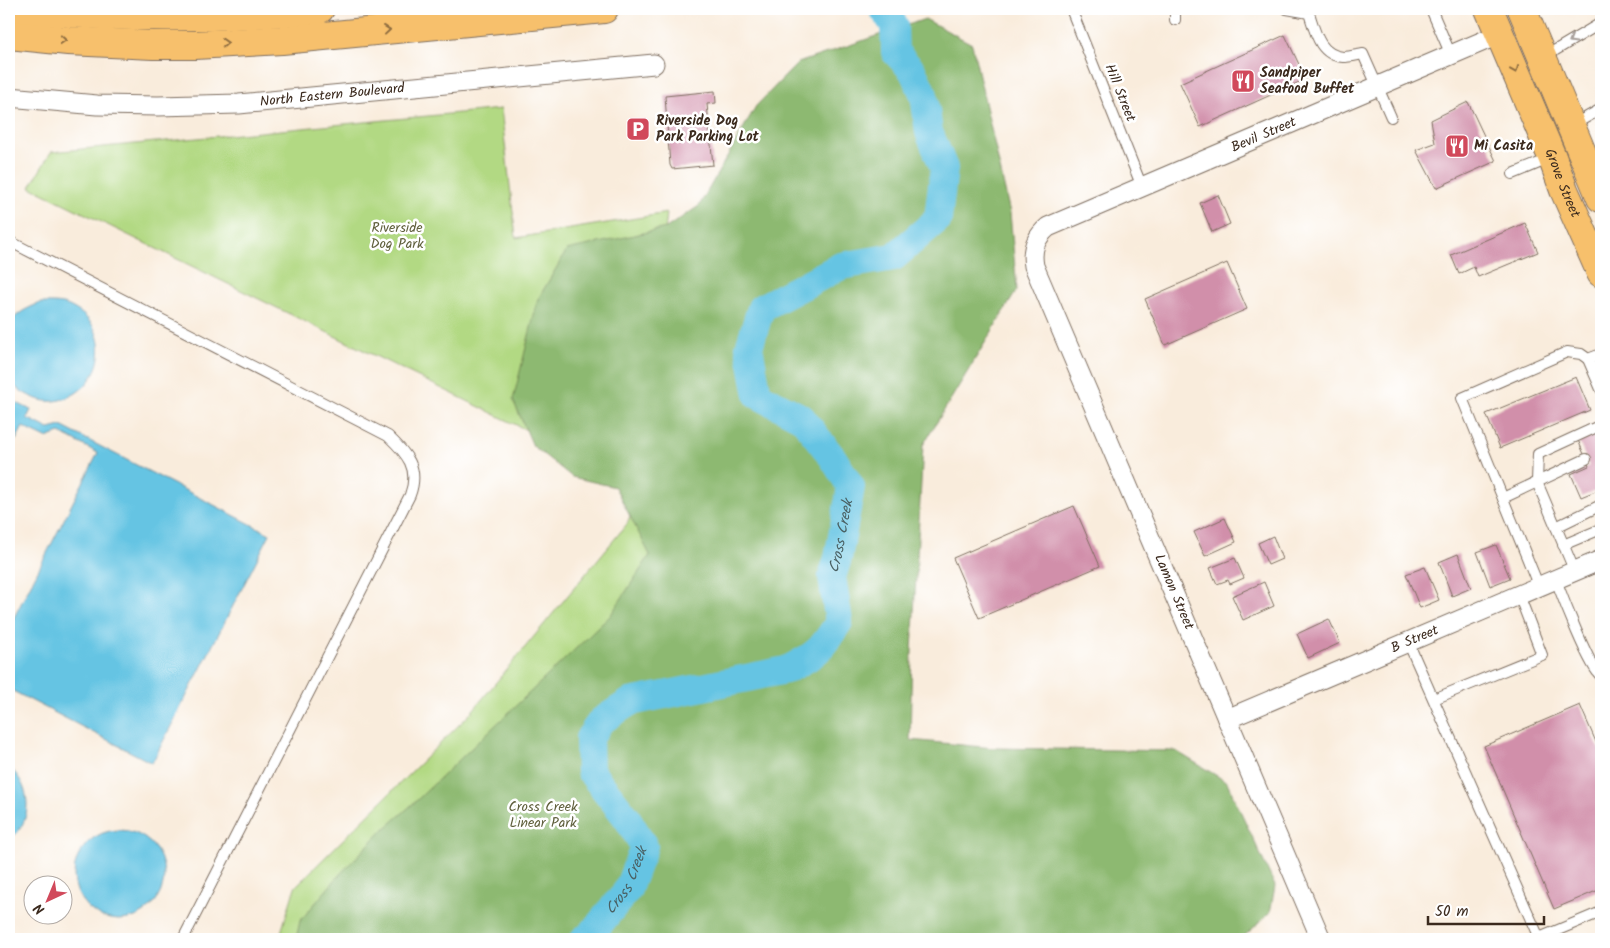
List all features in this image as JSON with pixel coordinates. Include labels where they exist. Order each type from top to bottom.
[{"type":"main road","points":[[20,9],[100,16],[182,17],[265,14],[320,9]]},
{"type":"main road","points":[[9,35],[104,43],[153,45],[205,44],[282,40],[604,9]]},
{"type":"main road","name":"Grove Street","points":[[1489,9],[1552,157],[1564,190],[1601,273]]},
{"type":"main road","points":[[1522,9],[1601,198]]},
{"type":"street","name":"Bevil Street","points":[[1034,244],[1039,234],[1048,227],[1500,34]]},
{"type":"street","name":"North Eastern Boulevard","points":[[9,97],[97,105],[239,104],[654,64]]},
{"type":"street","name":"Lamon Street","points":[[1034,244],[1032,256],[1034,266],[1322,939]]},
{"type":"street","name":"B Street","points":[[1227,719],[1601,560]]},
{"type":"lane","name":"Hill Street","points":[[1072,9],[1142,187]]},
{"type":"lane","points":[[1287,9],[1309,13],[1318,42],[1328,51],[1342,57],[1363,54],[1391,117]]},
{"type":"lane","points":[[1431,9],[1451,55]]},
{"type":"lane","points":[[1543,57],[1601,23]]},
{"type":"lane","points":[[1572,126],[1601,109]]},
{"type":"lane","points":[[1512,174],[1552,157]]},
{"type":"lane","points":[[9,241],[388,436],[401,448],[412,467],[415,484],[410,496],[182,939]]},
{"type":"lane","points":[[1539,587],[1462,398],[1567,352],[1581,354],[1588,359],[1601,389]]},
{"type":"lane","points":[[1588,359],[1601,354]]},
{"type":"lane","points":[[1574,572],[1537,482],[1538,454],[1601,425]]},
{"type":"lane","points":[[1503,498],[1586,459]]},
{"type":"lane","points":[[1556,527],[1601,505]]},
{"type":"lane","points":[[1563,545],[1601,529]]},
{"type":"lane","points":[[1556,580],[1590,661],[1597,674],[1601,676]]},
{"type":"lane","points":[[1434,699],[1542,655],[1519,595]]},
{"type":"lane","points":[[1408,642],[1539,938],[1601,912]]},
{"type":"green space","name":"Cross Creek Linear Park","points":[[925,19],[972,44],[1010,213],[1017,290],[923,445],[912,651],[910,740],[994,748],[1176,751],[1227,782],[1275,886],[1270,913],[1241,939],[296,939],[300,921],[341,873],[381,832],[415,802],[610,616],[650,555],[615,487],[572,477],[533,446],[513,400],[538,299],[567,250],[666,228],[699,206],[756,106],[798,63]]},
{"type":"green space","points":[[501,109],[516,238],[667,213],[652,353],[707,939],[279,939],[295,887],[469,715],[627,524],[641,486],[30,187],[51,152]]},
{"type":"water","points":[[40,303],[61,304],[73,308],[86,317],[95,329],[99,343],[99,356],[95,370],[88,382],[77,392],[57,401],[40,400],[25,394],[14,386],[9,375],[9,326],[18,314]]},
{"type":"water","points":[[9,399],[31,410],[27,418],[49,429],[61,426],[270,534],[152,763],[9,689],[9,627],[98,453],[60,433],[46,438],[23,427],[16,440],[9,436]]},
{"type":"water","points":[[9,767],[22,784],[27,804],[23,824],[9,840]]},
{"type":"water","points":[[110,830],[128,830],[144,837],[157,850],[164,866],[164,884],[157,900],[144,913],[128,920],[110,920],[94,913],[81,900],[74,884],[74,866],[81,850],[94,837]]},
{"type":"building","name":"Sandpiper Seafood Buffet","points":[[1285,35],[1306,79],[1200,127],[1180,83]]},
{"type":"building","points":[[715,91],[716,103],[707,104],[713,165],[672,169],[670,165],[665,96]]},
{"type":"building","name":"Mi Casita","points":[[1468,102],[1496,161],[1436,188],[1416,150],[1435,143],[1431,120]]},
{"type":"building","points":[[1218,195],[1230,224],[1212,232],[1200,203]]},
{"type":"building","points":[[1525,223],[1538,252],[1478,277],[1474,267],[1459,274],[1451,255]]},
{"type":"building","points":[[1227,263],[1247,309],[1165,345],[1145,299]]},
{"type":"building","points":[[1576,377],[1590,410],[1500,448],[1486,414]]},
{"type":"building","points":[[1601,430],[1601,497],[1598,490],[1581,497],[1571,474],[1589,466],[1578,440]]},
{"type":"building","points":[[1074,506],[1100,566],[979,618],[953,558]]},
{"type":"building","points":[[1225,518],[1236,542],[1205,556],[1194,532]]},
{"type":"building","points":[[1273,536],[1282,559],[1268,565],[1258,543]]},
{"type":"building","points":[[1496,545],[1510,578],[1490,586],[1477,552]]},
{"type":"building","points":[[1458,554],[1471,588],[1452,596],[1439,562]]},
{"type":"building","points":[[1235,558],[1244,578],[1230,584],[1228,580],[1217,584],[1210,568]]},
{"type":"building","points":[[1425,567],[1439,600],[1420,608],[1406,574]]},
{"type":"building","points":[[1264,582],[1274,606],[1243,620],[1232,596]]},
{"type":"building","points":[[1329,619],[1340,643],[1308,658],[1297,634]]},
{"type":"building","points":[[1580,705],[1599,749],[1601,748],[1601,889],[1554,909],[1484,746]]},
{"type":"waterway","name":"Cross Creek","points":[[584,939],[589,937],[628,889],[644,846],[627,818],[590,771],[589,738],[601,721],[630,702],[786,670],[812,656],[839,622],[832,577],[838,558],[851,487],[833,458],[802,418],[758,395],[749,347],[761,308],[841,266],[894,257],[938,219],[944,168],[929,132],[924,95],[912,70],[895,52],[894,25],[883,9]]},
{"type":"place","name":"Sandpiper Seafood Buffet","points":[[1243,81]]},
{"type":"place","name":"Riverside Dog Park Parking Lot","points":[[638,129]]},
{"type":"place","name":"Mi Casita","points":[[1457,146]]},
{"type":"park label","name":"Riverside Dog Park","points":[[397,236]]}]
